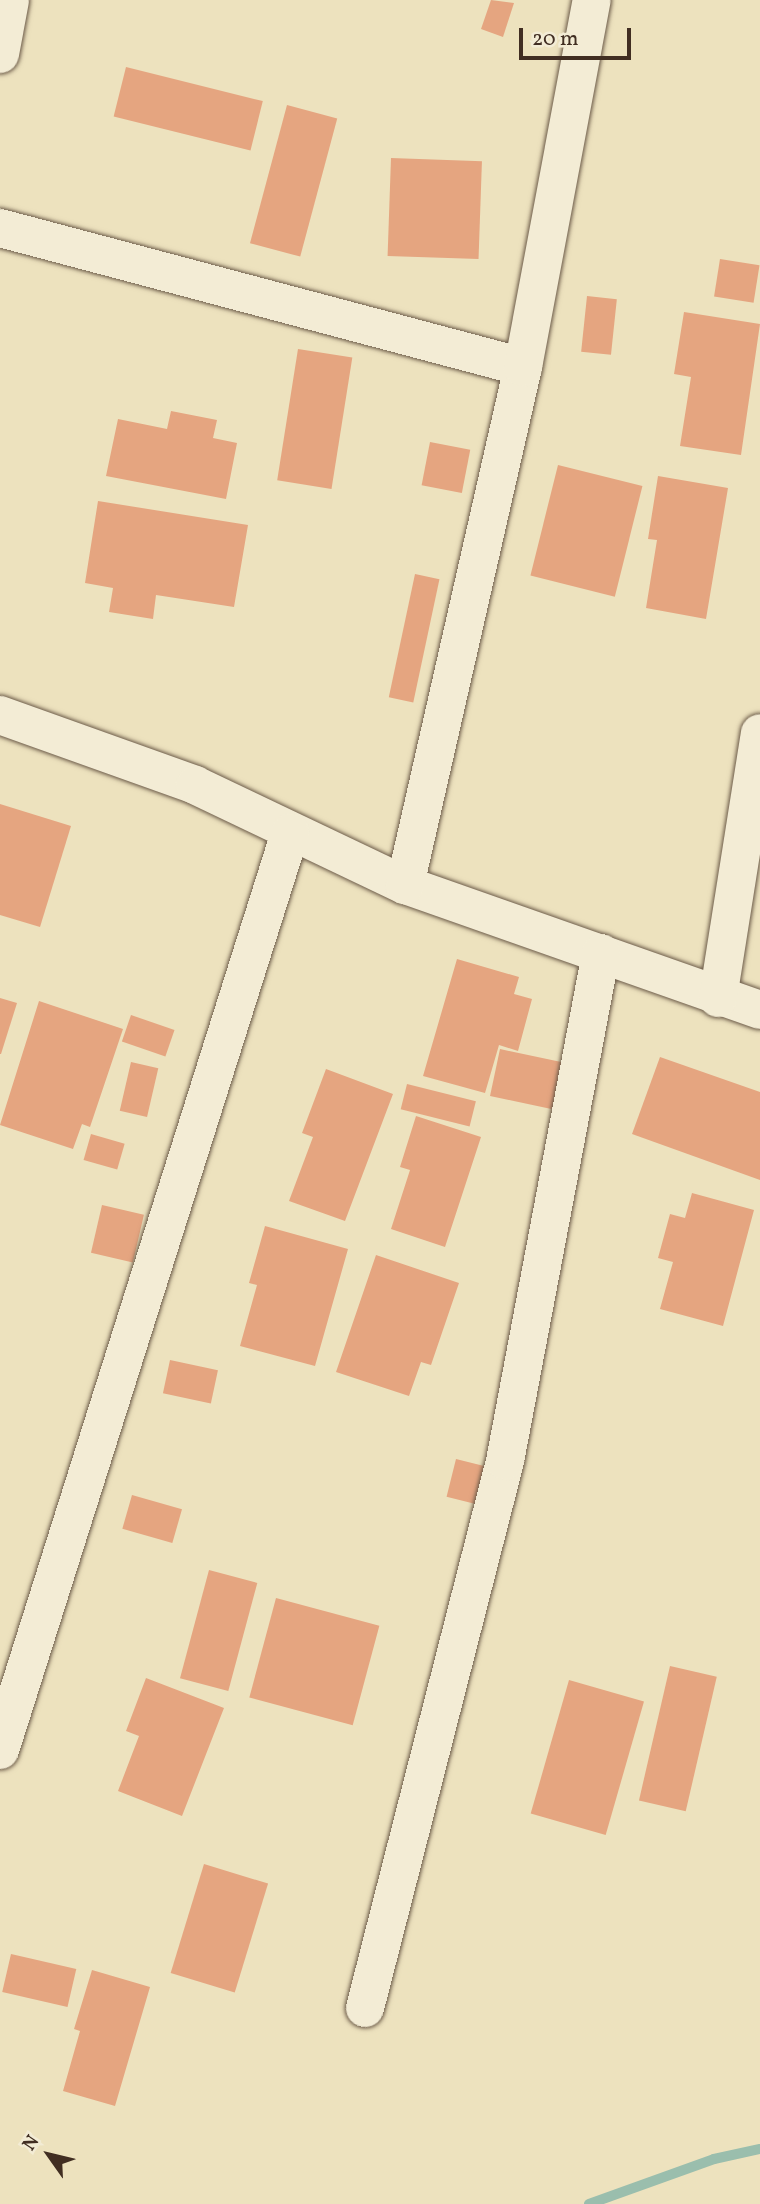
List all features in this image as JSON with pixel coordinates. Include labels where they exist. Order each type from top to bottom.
[{"type":"street","points":[[0,54],[10,0]]},
{"type":"street","points":[[405,885],[523,367],[592,0]]},
{"type":"street","points":[[0,228],[523,367]]},
{"type":"street","points":[[0,716],[195,785],[290,834],[405,885],[601,953],[718,998],[760,1010]]},
{"type":"street","points":[[718,998],[760,733]]},
{"type":"street","points":[[0,1750],[290,834]]},
{"type":"street","points":[[365,2008],[505,1461],[601,953]]},
{"type":"building","points":[[491,0],[514,3],[503,37],[481,29]]},
{"type":"building","points":[[126,67],[263,101],[250,151],[114,116]]},
{"type":"building","points":[[287,105],[337,118],[300,257],[250,243]]},
{"type":"building","points":[[391,158],[482,161],[479,259],[388,256]]},
{"type":"building","points":[[720,259],[760,265],[754,303],[714,297]]},
{"type":"building","points":[[587,296],[617,299],[611,355],[581,352]]},
{"type":"building","points":[[684,312],[760,324],[741,455],[680,446],[691,377],[674,374]]},
{"type":"building","points":[[298,349],[352,358],[332,489],[277,480]]},
{"type":"building","points":[[171,411],[217,420],[213,438],[237,443],[226,499],[106,476],[118,419],[167,429]]},
{"type":"building","points":[[430,442],[470,450],[462,493],[422,485]]},
{"type":"building","points":[[558,465],[642,486],[615,597],[530,576]]},
{"type":"building","points":[[658,476],[728,488],[706,619],[646,608],[657,540],[648,539]]},
{"type":"building","points":[[98,501],[248,525],[234,607],[156,595],[153,619],[109,612],[113,588],[85,583]]},
{"type":"building","points":[[415,574],[439,579],[413,702],[389,697]]},
{"type":"building","points":[[0,804],[71,826],[40,927],[0,915]]},
{"type":"building","points":[[457,959],[519,977],[514,994],[532,999],[518,1051],[499,1045],[485,1093],[423,1076]]},
{"type":"building","points":[[0,998],[17,1003],[1,1054],[0,1054]]},
{"type":"building","points":[[39,1001],[123,1029],[90,1127],[82,1124],[73,1149],[0,1125]]},
{"type":"building","points":[[131,1015],[174,1030],[165,1056],[122,1041]]},
{"type":"building","points":[[500,1049],[575,1065],[565,1112],[490,1096]]},
{"type":"building","points":[[660,1057],[760,1092],[760,1180],[632,1134]]},
{"type":"building","points":[[131,1062],[158,1068],[147,1117],[120,1111]]},
{"type":"building","points":[[326,1069],[393,1094],[345,1221],[289,1201],[313,1137],[302,1133]]},
{"type":"building","points":[[407,1084],[476,1101],[470,1126],[401,1109]]},
{"type":"building","points":[[416,1116],[481,1137],[445,1247],[391,1229],[410,1170],[400,1167]]},
{"type":"building","points":[[91,1134],[125,1144],[117,1170],[84,1160]]},
{"type":"building","points":[[692,1193],[754,1210],[723,1326],[660,1309],[673,1262],[658,1258],[670,1214],[685,1218]]},
{"type":"building","points":[[102,1205],[144,1215],[133,1262],[91,1253]]},
{"type":"building","points":[[265,1226],[348,1249],[315,1366],[240,1346],[257,1285],[249,1283]]},
{"type":"building","points":[[376,1255],[459,1283],[431,1365],[421,1362],[409,1396],[336,1372]]},
{"type":"building","points":[[170,1360],[218,1370],[211,1403],[163,1393]]},
{"type":"building","points":[[456,1459],[487,1467],[478,1505],[447,1497]]},
{"type":"building","points":[[132,1495],[182,1509],[172,1543],[122,1529]]},
{"type":"building","points":[[209,1570],[257,1583],[228,1691],[180,1678]]},
{"type":"building","points":[[276,1598],[379,1626],[353,1725],[249,1697]]},
{"type":"building","points":[[670,1666],[717,1677],[686,1811],[639,1800]]},
{"type":"building","points":[[146,1678],[224,1708],[182,1816],[118,1791],[139,1736],[126,1731]]},
{"type":"building","points":[[569,1680],[644,1701],[606,1835],[531,1814]]},
{"type":"building","points":[[204,1864],[268,1884],[235,1993],[171,1973]]},
{"type":"building","points":[[11,1954],[76,1969],[68,2007],[2,1992]]},
{"type":"building","points":[[92,1970],[150,1987],[115,2106],[63,2091],[80,2031],[74,2029]]},
{"type":"waterway","points":[[589,2204],[714,2159],[760,2149]]}]
